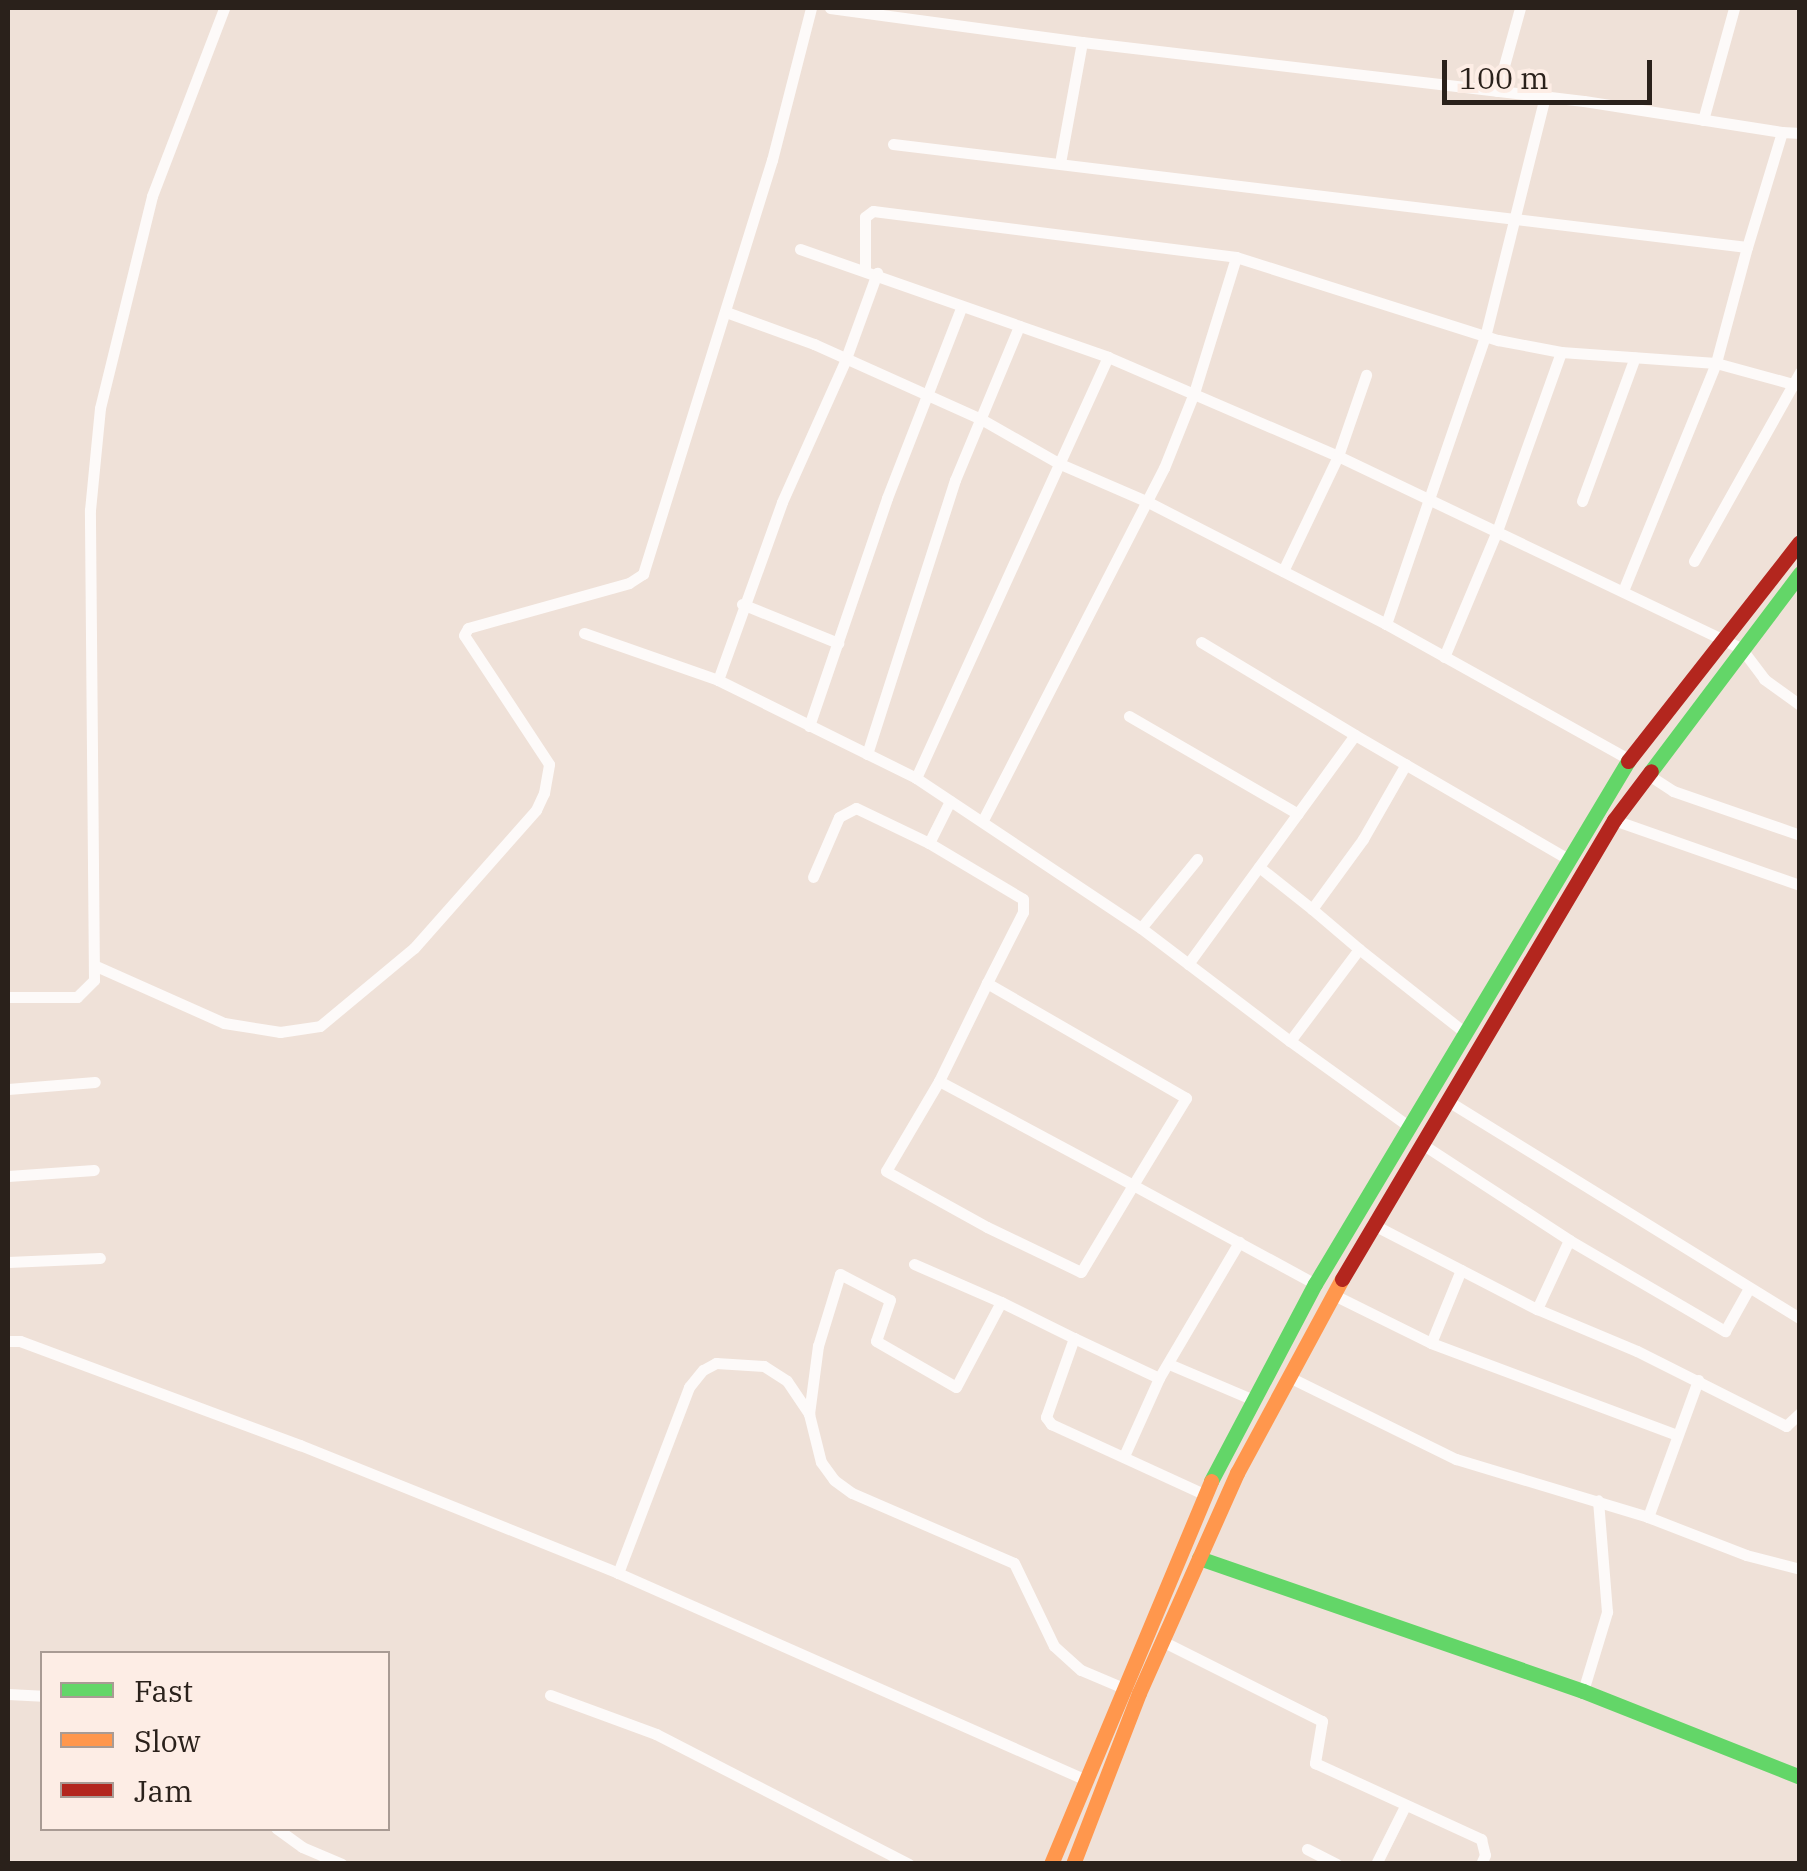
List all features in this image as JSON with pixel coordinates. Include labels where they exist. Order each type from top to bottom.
[{"type":"main road","points":[[1051,1864],[1204,1494],[1315,1284],[1629,759],[1800,542]]},
{"type":"main road","points":[[1073,1864],[1199,1558],[1268,1412],[1372,1224],[1614,820],[1800,573]]},
{"type":"main road","points":[[1199,1558],[1583,1691],[1800,1777]]},
{"type":"street","points":[[8,998],[77,997],[88,990],[96,966],[90,510],[100,408],[152,196],[224,8]]},
{"type":"street","points":[[96,966],[224,1023],[305,1032],[320,1026],[414,948],[536,810],[549,764],[464,635],[468,628],[629,583],[643,574],[726,312],[811,8]]},
{"type":"street","points":[[830,8],[1544,96],[1800,133]]},
{"type":"street","points":[[933,23],[938,8]]},
{"type":"street","points":[[1497,91],[1520,8]]},
{"type":"street","points":[[1704,120],[1734,8]]},
{"type":"street","points":[[1060,163],[1082,42]]},
{"type":"street","points":[[1386,624],[1484,337],[1544,96]]},
{"type":"street","points":[[1623,591],[1716,362],[1782,132]]},
{"type":"street","points":[[894,144],[1747,248]]},
{"type":"street","points":[[718,680],[742,604],[845,361],[871,271],[865,217],[874,211],[1236,257],[1484,337],[1561,352],[1716,362],[1798,381],[1694,561]]},
{"type":"street","points":[[800,249],[1108,358],[1338,456],[1741,648],[1764,679],[1800,705]]},
{"type":"street","points":[[982,820],[1146,502],[1194,393],[1236,257]]},
{"type":"street","points":[[810,726],[962,306]]},
{"type":"street","points":[[726,312],[814,344],[981,418],[1058,463],[1146,502],[1386,624],[1629,759]]},
{"type":"street","points":[[867,754],[955,480],[1019,326]]},
{"type":"street","points":[[1444,656],[1497,532],[1561,352]]},
{"type":"street","points":[[1582,501],[1636,357]]},
{"type":"street","points":[[916,778],[1108,358]]},
{"type":"street","points":[[1283,571],[1338,456],[1366,375]]},
{"type":"street","points":[[742,604],[838,643]]},
{"type":"street","points":[[584,632],[718,680],[916,778],[1140,928],[1407,1126]]},
{"type":"street","points":[[1201,642],[1568,859]]},
{"type":"street","points":[[1129,716],[1178,748],[1298,814]]},
{"type":"street","points":[[1188,964],[1355,735]]},
{"type":"street","points":[[1312,909],[1363,839],[1406,764]]},
{"type":"street","points":[[1648,774],[1673,791],[1800,835]]},
{"type":"street","points":[[928,843],[950,801]]},
{"type":"street","points":[[813,877],[838,818],[848,809],[873,813],[1022,899],[1023,912],[987,983],[939,1081],[886,1171],[1081,1272],[1186,1098],[987,983]]},
{"type":"street","points":[[1614,820],[1800,885]]},
{"type":"street","points":[[1140,928],[1198,859]]},
{"type":"street","points":[[1259,867],[1464,1032]]},
{"type":"street","points":[[1290,1040],[1358,949]]},
{"type":"street","points":[[939,1081],[1315,1284]]},
{"type":"street","points":[[8,1089],[95,1082]]},
{"type":"street","points":[[1448,1101],[1800,1318]]},
{"type":"street","points":[[1422,1144],[1569,1240],[1725,1332],[1749,1288]]},
{"type":"street","points":[[8,1176],[94,1170]]},
{"type":"street","points":[[1372,1224],[1537,1309],[1698,1380],[1800,1432]]},
{"type":"street","points":[[1537,1309],[1569,1240]]},
{"type":"street","points":[[1124,1456],[1159,1378],[1239,1242]]},
{"type":"street","points":[[8,1262],[100,1258]]},
{"type":"street","points":[[914,1264],[1159,1378]]},
{"type":"street","points":[[1431,1343],[1461,1270]]},
{"type":"street","points":[[809,1414],[818,1346],[840,1274],[890,1300],[876,1341],[956,1387],[1001,1302]]},
{"type":"street","points":[[1334,1296],[1431,1343],[1677,1435]]},
{"type":"street","points":[[1074,1338],[1046,1417],[1051,1424],[1204,1494]]},
{"type":"street","points":[[8,1341],[20,1341],[300,1445],[618,1573],[1084,1779]]},
{"type":"street","points":[[618,1573],[689,1388],[703,1370],[716,1363],[764,1366],[787,1380],[809,1414],[821,1462],[834,1480],[852,1493],[1014,1563],[1054,1646],[1081,1670],[1121,1687]]},
{"type":"street","points":[[1169,1364],[1254,1400]]},
{"type":"street","points":[[1289,1377],[1456,1460],[1598,1500],[1746,1555],[1800,1569]]},
{"type":"street","points":[[1648,1516],[1698,1380]]},
{"type":"street","points":[[1786,1426],[1800,1413]]},
{"type":"street","points":[[1583,1691],[1606,1612],[1598,1500]]},
{"type":"street","points":[[1162,1641],[1322,1721],[1315,1763],[1481,1839],[1485,1855],[1481,1864]]},
{"type":"street","points":[[8,1694],[40,1696]]},
{"type":"street","points":[[550,1696],[656,1734],[909,1864]]},
{"type":"street","points":[[1376,1864],[1405,1806]]},
{"type":"street","points":[[280,1831],[302,1847],[342,1864]]},
{"type":"street","points":[[1307,1849],[1336,1864]]},
{"type":"traffic: fast","points":[[1651,771],[1800,573]]},
{"type":"traffic: fast","points":[[1211,1481],[1315,1284],[1628,761]]},
{"type":"traffic: fast","points":[[1199,1558],[1583,1691],[1800,1777]]},
{"type":"traffic: slow","points":[[1073,1864],[1139,1693],[1237,1473],[1342,1279]]},
{"type":"traffic: slow","points":[[1051,1864],[1211,1481]]},
{"type":"traffic: jam","points":[[1628,761],[1800,542]]},
{"type":"traffic: jam","points":[[1342,1279],[1614,820],[1651,771]]}]
